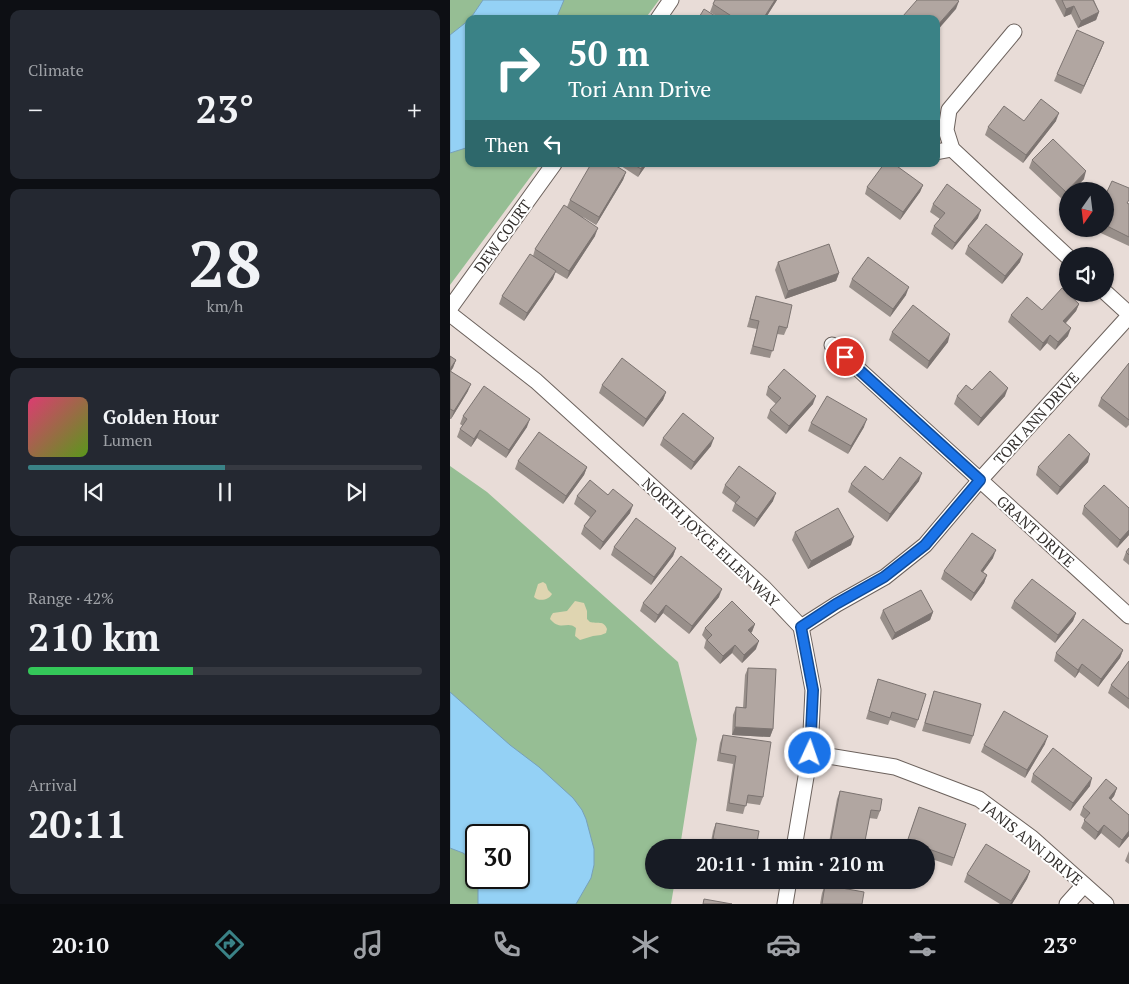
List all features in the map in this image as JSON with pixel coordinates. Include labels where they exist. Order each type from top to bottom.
[{"type":"street","points":[[661,15],[672,0]]},
{"type":"street","points":[[1014,32],[949,110],[946,130],[952,149],[1059,249]]},
{"type":"street","points":[[940,108],[952,106]]},
{"type":"street","points":[[940,151],[952,149]]},
{"type":"street","name":"DEW COURT","points":[[450,308],[552,167]]},
{"type":"street","points":[[1114,301],[1129,315]]},
{"type":"street","name":"NORTH JOYCE ELLEN WAY","points":[[450,314],[536,381],[764,588],[801,627]]},
{"type":"street","name":"TORI ANN DRIVE","points":[[801,627],[836,604],[884,577],[925,545],[980,480],[1129,315]]},
{"type":"street","name":"GRANT DRIVE","points":[[832,345],[1129,616]]},
{"type":"street","points":[[796,839],[810,753],[813,690],[801,627]]},
{"type":"street","name":"JANIS ANN DRIVE","points":[[810,753],[895,767],[978,799],[1032,838],[1106,904]]},
{"type":"street","points":[[1067,904],[1084,885]]},
{"type":"street","points":[[785,904],[788,889]]},
{"type":"green space","points":[[450,0],[659,0],[648,15],[465,15],[465,167],[538,167],[450,285]]},
{"type":"green space","points":[[450,466],[487,492],[678,662],[697,739],[681,839],[645,839],[645,889],[674,889],[671,904],[450,904]]},
{"type":"sand","points":[[543,582],[552,594],[546,599],[541,600],[534,597],[538,584]]},
{"type":"sand","points":[[575,601],[584,603],[587,619],[590,622],[604,624],[607,629],[606,633],[580,640],[575,636],[576,628],[570,625],[557,625],[550,619],[553,613],[567,611]]},
{"type":"water","points":[[483,0],[564,0],[558,15],[473,15]]},
{"type":"water","points":[[465,23],[465,148],[450,153],[450,35]]},
{"type":"water","points":[[450,692],[573,798],[586,819],[594,849],[594,865],[591,878],[576,904],[478,904],[478,889],[530,889],[530,824],[465,824],[465,854],[450,848]]},
{"type":"building","points":[[715,0],[775,0],[766,15],[730,15],[713,4]]},
{"type":"building","points":[[917,0],[959,1],[940,22],[940,15],[904,15]]},
{"type":"building","points":[[1062,0],[1093,0],[1099,12],[1081,21],[1074,6],[1066,9]]},
{"type":"building","points":[[704,9],[714,15],[700,15]]},
{"type":"building","points":[[1077,30],[1104,42],[1084,86],[1057,74]]},
{"type":"building","points":[[1041,99],[1059,113],[1026,155],[988,127],[1004,106],[1024,121]]},
{"type":"building","points":[[1053,139],[1086,171],[1076,182],[1059,182],[1059,185],[1032,160]]},
{"type":"building","points":[[589,167],[618,167],[626,172],[599,217],[570,200]]},
{"type":"building","points":[[882,167],[898,167],[923,185],[903,212],[867,187]]},
{"type":"building","points":[[1112,181],[1129,188],[1129,200],[1127,203],[1129,204],[1129,237],[1114,230],[1114,182]]},
{"type":"building","points":[[947,184],[981,210],[955,243],[934,226],[945,213],[933,204]]},
{"type":"building","points":[[564,205],[598,228],[569,271],[535,249]]},
{"type":"building","points":[[986,224],[1023,254],[1005,276],[968,246]]},
{"type":"building","points":[[829,244],[839,273],[788,291],[778,262]]},
{"type":"building","points":[[530,254],[556,271],[527,313],[502,296]]},
{"type":"building","points":[[868,257],[909,287],[893,309],[852,279]]},
{"type":"building","points":[[1059,291],[1059,302],[1077,302],[1079,304],[1063,321],[1071,328],[1058,342],[1050,335],[1043,343],[1011,315],[1027,297],[1042,310]]},
{"type":"building","points":[[756,296],[792,305],[787,328],[779,326],[773,351],[753,346],[759,321],[750,319]]},
{"type":"building","points":[[913,305],[950,334],[929,361],[892,332]]},
{"type":"building","points":[[450,356],[456,360],[450,369]]},
{"type":"building","points":[[622,358],[666,392],[646,419],[602,385]]},
{"type":"building","points":[[1129,363],[1129,420],[1101,398]]},
{"type":"building","points":[[784,369],[816,396],[789,426],[770,410],[781,398],[768,387]]},
{"type":"building","points":[[450,371],[471,384],[454,411],[450,409]]},
{"type":"building","points":[[990,371],[1008,388],[981,418],[957,396],[966,385],[972,390]]},
{"type":"building","points":[[484,386],[530,419],[509,450],[480,430],[474,439],[460,429],[467,419],[463,416]]},
{"type":"building","points":[[827,396],[867,419],[851,446],[811,423]]},
{"type":"building","points":[[683,413],[714,438],[694,462],[663,438]]},
{"type":"building","points":[[539,432],[587,467],[566,496],[518,461]]},
{"type":"building","points":[[1069,434],[1090,454],[1060,487],[1038,467]]},
{"type":"building","points":[[900,457],[922,473],[890,514],[851,484],[865,466],[883,480]]},
{"type":"building","points":[[739,466],[776,493],[757,519],[735,503],[740,497],[725,485]]},
{"type":"building","points":[[590,480],[608,495],[613,489],[633,505],[603,542],[584,526],[596,511],[577,496]]},
{"type":"building","points":[[1104,485],[1129,508],[1129,530],[1120,540],[1084,506]]},
{"type":"building","points":[[838,508],[854,537],[811,561],[795,532]]},
{"type":"building","points":[[636,518],[676,548],[654,577],[614,547]]},
{"type":"building","points":[[972,533],[996,550],[981,571],[987,575],[974,593],[944,571]]},
{"type":"building","points":[[681,556],[722,589],[692,626],[666,605],[658,615],[643,603]]},
{"type":"building","points":[[1032,579],[1076,613],[1058,635],[1014,601]]},
{"type":"building","points":[[921,590],[933,612],[895,633],[883,610]]},
{"type":"building","points":[[732,601],[755,624],[748,630],[759,641],[744,655],[735,645],[723,656],[707,640],[712,635],[705,628]]},
{"type":"building","points":[[1083,619],[1123,650],[1101,679],[1082,664],[1078,670],[1056,653]]},
{"type":"building","points":[[1129,661],[1129,699],[1111,685]]},
{"type":"building","points":[[748,668],[776,669],[773,729],[735,727],[736,707],[746,708]]},
{"type":"building","points":[[878,679],[926,694],[918,720],[892,712],[890,718],[869,711]]},
{"type":"building","points":[[934,691],[981,704],[973,736],[925,723]]},
{"type":"building","points":[[1004,711],[1048,736],[1027,770],[984,745]]},
{"type":"building","points":[[723,735],[771,742],[763,797],[748,795],[746,806],[729,803],[736,756],[720,753]]},
{"type":"building","points":[[1053,748],[1092,778],[1073,803],[1033,774]]},
{"type":"building","points":[[1106,779],[1117,788],[1109,798],[1129,815],[1129,831],[1122,840],[1104,825],[1098,832],[1084,820],[1090,813],[1083,807]]},
{"type":"building","points":[[840,791],[882,799],[880,811],[871,810],[865,839],[831,839]]},
{"type":"building","points":[[919,807],[966,824],[954,858],[935,851],[935,839],[908,839]]},
{"type":"building","points":[[716,823],[759,831],[758,839],[713,839]]},
{"type":"building","points":[[986,844],[1030,871],[1011,901],[967,874]]},
{"type":"building","points":[[824,889],[847,889],[864,892],[862,904],[822,904]]},
{"type":"building","points":[[704,899],[732,904],[703,904]]},
{"type":"route","points":[[810,753],[813,690],[801,627],[836,604],[884,577],[925,545],[980,480],[845,357]]}]
